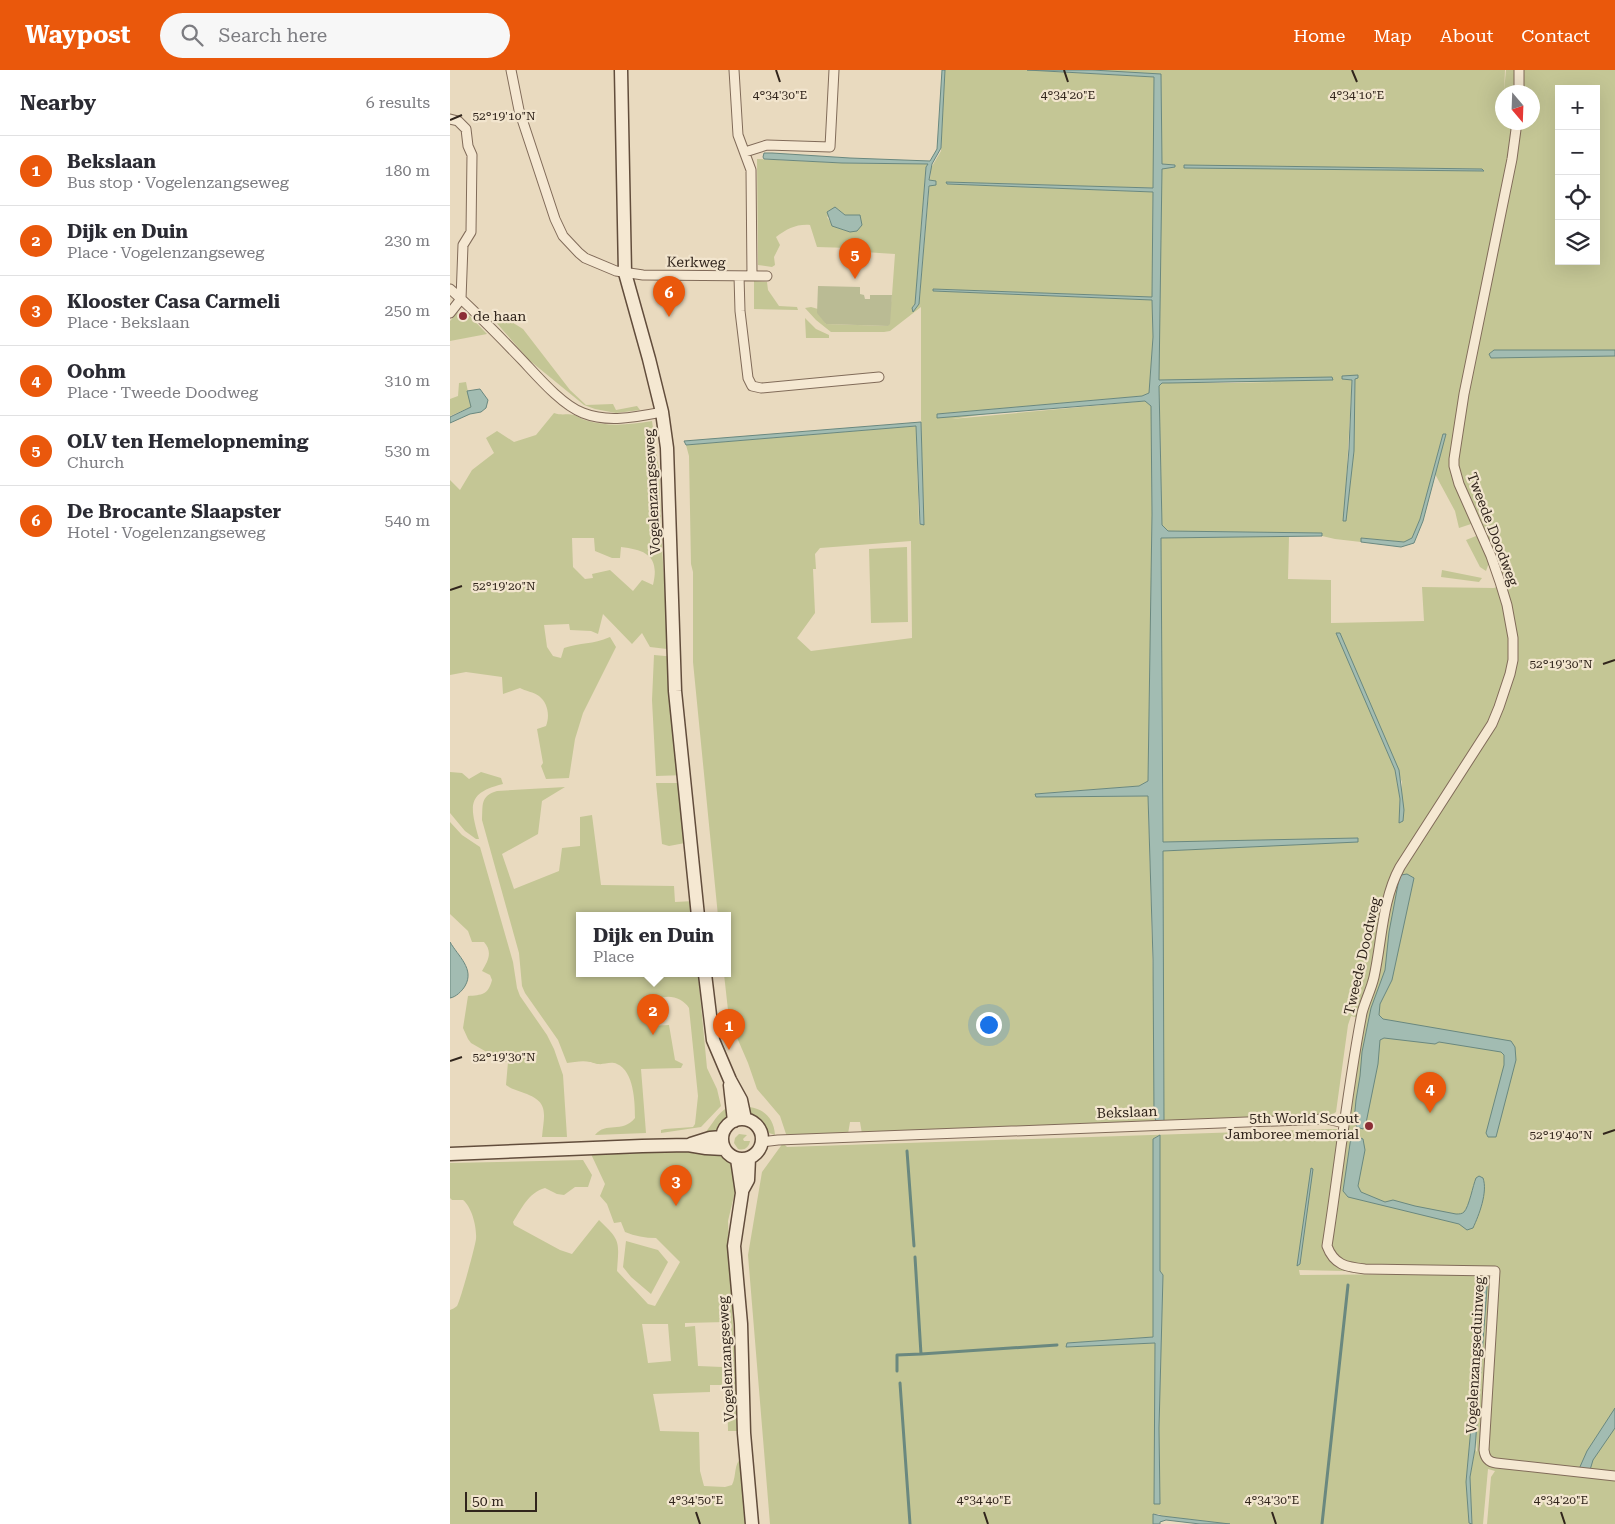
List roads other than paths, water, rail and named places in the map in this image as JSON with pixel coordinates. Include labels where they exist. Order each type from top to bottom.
[{"type":"main road","name":"Vogelenzangseweg","points":[[621,70],[625,273],[662,412],[669,468],[675,691],[698,912]]},
{"type":"main road","points":[[705,977],[713,1040],[730,1080],[741,1100],[740,1120]]},
{"type":"main road","points":[[450,1154],[688,1145],[710,1138],[723,1143],[731,1156],[743,1158],[756,1153],[761,1142],[759,1129],[753,1123],[740,1120],[725,1129],[723,1143]]},
{"type":"main road","name":"Vogelenzangseweg","points":[[743,1158],[748,1180],[742,1193],[734,1246],[741,1324],[744,1433],[752,1524]]},
{"type":"street","name":"Kerkweg","points":[[511,70],[519,110],[548,201],[563,236],[585,258],[606,268],[643,275],[767,276]]},
{"type":"street","points":[[734,70],[738,135],[751,170],[752,276]]},
{"type":"street","points":[[744,152],[767,145],[830,147],[834,70]]},
{"type":"street","points":[[1519,70],[1519,85]]},
{"type":"street","points":[[450,119],[458,121],[466,129],[468,146],[472,155],[471,232],[463,245],[461,299],[450,313]]},
{"type":"street","name":"Tweede Doodweg","points":[[1344,1123],[1363,1011],[1374,979],[1392,883],[1400,867],[1492,724],[1513,660],[1513,638],[1507,605],[1491,556],[1459,484],[1454,459],[1464,394],[1512,159],[1516,130]]},
{"type":"street","points":[[739,276],[741,321],[748,378],[752,386],[761,388],[879,377]]},
{"type":"street","points":[[450,289],[539,379],[575,410],[594,417],[610,418],[624,418],[662,412]]},
{"type":"street","name":"Bekslaan","points":[[761,1142],[1327,1119],[1344,1123]]},
{"type":"street","name":"Vogelenzangseduinweg","points":[[1344,1123],[1327,1246],[1331,1256],[1337,1262],[1349,1268],[1365,1269],[1495,1271],[1485,1457],[1490,1462],[1496,1463],[1615,1476]]},
{"type":"waterway","points":[[907,1151],[914,1246]]},
{"type":"waterway","points":[[897,1371],[897,1355],[921,1354],[915,1257]]},
{"type":"waterway","points":[[1322,1524],[1348,1285]]},
{"type":"waterway","points":[[921,1354],[1057,1345]]},
{"type":"waterway","points":[[900,1383],[910,1524]]},
{"type":"place","name":"OLV ten Hemelopneming","points":[[855,279]]},
{"type":"place","name":"de haan","points":[[463,316]]},
{"type":"place","name":"De Brocante Slaapster","points":[[669,317]]},
{"type":"place","name":"Dijk en Duin","points":[[653,1035]]},
{"type":"place","name":"Bekslaan","points":[[729,1050]]},
{"type":"place","name":"Oohm","points":[[1430,1113]]},
{"type":"place","name":"5th World Scout Jamboree memorial","points":[[1369,1126]]},
{"type":"place","name":"Klooster Casa Carmeli","points":[[676,1206]]}]
